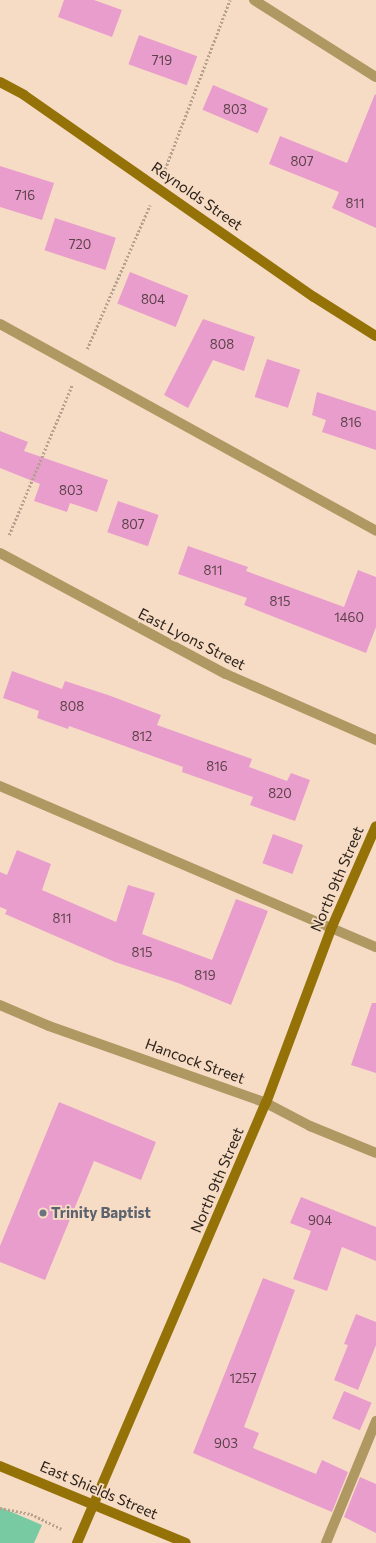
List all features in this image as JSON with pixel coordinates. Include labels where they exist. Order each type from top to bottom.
[{"type":"main road","name":"Reynolds Street","points":[[0,82],[24,95],[314,297],[376,336]]},
{"type":"main road","name":"North 9th Street","points":[[78,1540],[266,1103],[331,930],[376,826]]},
{"type":"main road","name":"East Shields Street","points":[[0,1466],[186,1543]]},
{"type":"street","points":[[254,0],[376,77]]},
{"type":"street","points":[[0,324],[376,531]]},
{"type":"street","name":"East Lyons Street","points":[[0,554],[226,674],[376,740]]},
{"type":"street","points":[[0,786],[331,930],[376,947]]},
{"type":"street","name":"Hancock Street","points":[[0,1005],[49,1026],[266,1103],[310,1126],[376,1152]]},
{"type":"street","points":[[326,1543],[376,1421]]},
{"type":"path","points":[[0,554],[158,187],[230,0]]},
{"type":"path","points":[[0,1508],[31,1514],[78,1540]]},
{"type":"green space","points":[[0,1507],[42,1525],[34,1543],[0,1543]]},
{"type":"building","points":[[64,0],[94,0],[122,10],[112,37],[58,17]]},
{"type":"building","points":[[139,35],[197,56],[187,85],[128,64]]},
{"type":"building","points":[[213,85],[268,108],[258,133],[202,110]]},
{"type":"building","points":[[375,94],[376,228],[332,208],[339,192],[269,164],[280,136],[347,163]]},
{"type":"building","points":[[0,166],[54,183],[42,220],[0,207]]},
{"type":"building","points":[[55,218],[116,238],[105,270],[44,250]]},
{"type":"building","points":[[130,272],[188,296],[176,327],[117,304]]},
{"type":"building","points":[[203,319],[255,337],[244,371],[213,360],[188,408],[164,395]]},
{"type":"building","points":[[267,359],[300,370],[288,408],[255,397]]},
{"type":"building","points":[[317,392],[376,411],[376,450],[322,432],[326,420],[312,415]]},
{"type":"building","points":[[0,431],[28,442],[24,451],[108,480],[97,512],[70,503],[67,512],[34,501],[40,484],[0,468]]},
{"type":"building","points":[[118,501],[159,515],[148,546],[107,532]]},
{"type":"building","points":[[188,546],[248,567],[246,571],[344,607],[358,570],[376,577],[376,627],[366,653],[244,605],[247,598],[178,574]]},
{"type":"building","points":[[12,671],[62,689],[65,681],[108,695],[161,715],[157,725],[252,759],[249,767],[287,781],[291,773],[310,780],[295,821],[250,805],[253,797],[182,772],[183,767],[69,726],[68,729],[37,718],[39,711],[3,698]]},
{"type":"building","points":[[273,834],[303,845],[292,874],[262,863]]},
{"type":"building","points":[[17,850],[51,864],[42,890],[116,922],[128,885],[155,893],[142,934],[212,960],[236,899],[268,911],[231,1005],[178,983],[115,962],[5,914],[7,910],[0,907],[0,872],[7,875]]},
{"type":"building","points":[[372,1003],[376,1003],[376,1073],[351,1065]]},
{"type":"building","name":"Trinity Baptist","points":[[59,1102],[156,1142],[141,1180],[94,1161],[45,1280],[0,1262],[0,1246]]},
{"type":"building","points":[[301,1197],[376,1227],[376,1261],[342,1247],[327,1291],[293,1279],[311,1231],[290,1223]]},
{"type":"building","points":[[263,1278],[295,1290],[244,1427],[259,1433],[253,1448],[316,1474],[322,1460],[348,1472],[332,1512],[193,1453]]},
{"type":"building","points":[[356,1314],[376,1322],[376,1345],[358,1390],[334,1380],[348,1345],[344,1344]]},
{"type":"building","points":[[344,1391],[372,1403],[360,1430],[332,1419]]},
{"type":"building","points":[[360,1477],[376,1484],[376,1533],[344,1517]]},
{"type":"place","name":"Trinity Baptist","points":[[43,1213]]}]
